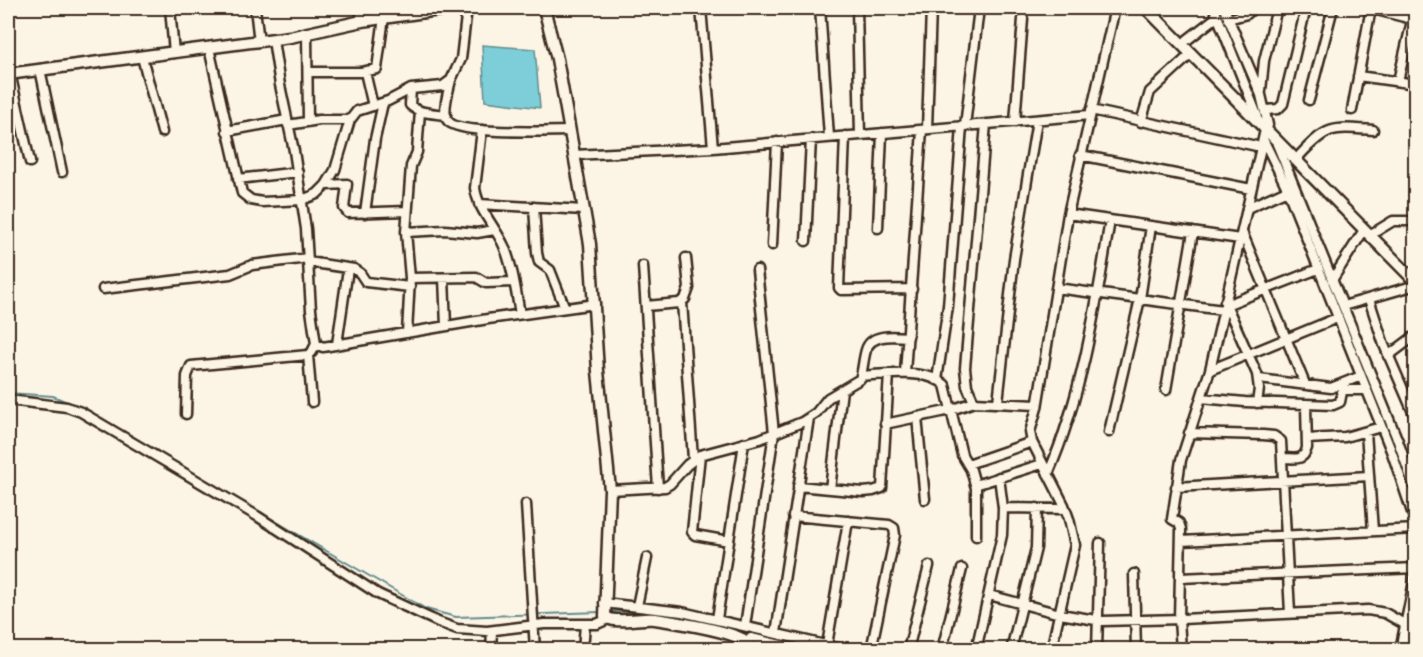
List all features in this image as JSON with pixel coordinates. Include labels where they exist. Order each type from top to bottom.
[{"type":"street","points":[[174,53],[171,8],[184,8]]},
{"type":"street","points":[[255,8],[259,42]]},
{"type":"street","points":[[360,8],[362,21]]},
{"type":"street","points":[[30,162],[9,73],[273,40],[384,17],[453,8]]},
{"type":"street","points":[[467,8],[461,59],[451,80],[446,115],[449,123],[454,126],[482,130],[569,131]]},
{"type":"street","points":[[8,400],[67,407],[81,412],[257,516],[378,594],[438,622],[457,629],[492,631],[534,619],[597,624],[605,611],[610,490],[598,371],[595,304],[584,210],[557,58],[544,8]]},
{"type":"street","points":[[701,8],[713,148]]},
{"type":"street","points":[[820,8],[829,137]]},
{"type":"street","points":[[857,8],[860,135]]},
{"type":"street","points":[[905,373],[931,8]]},
{"type":"street","points":[[938,380],[948,306],[963,126],[979,8]]},
{"type":"street","points":[[1051,650],[1074,553],[1073,536],[1065,509],[1032,442],[1030,432],[1037,405],[1068,214],[1115,8]]},
{"type":"street","points":[[1146,8],[1264,135],[1300,155],[1416,284],[1343,306]]},
{"type":"street","points":[[1155,8],[1262,112]]},
{"type":"street","points":[[1224,8],[1261,95]]},
{"type":"street","points":[[1228,19],[1246,14],[1253,8]]},
{"type":"street","points":[[1277,8],[1264,61],[1261,95],[1264,135],[1367,390],[1416,524]]},
{"type":"street","points":[[1262,112],[1278,109],[1283,104],[1306,8]]},
{"type":"street","points":[[1309,100],[1333,8]]},
{"type":"street","points":[[1352,110],[1370,8],[1412,19]]},
{"type":"street","points":[[1398,81],[1414,8]]},
{"type":"street","points":[[1187,40],[1216,12],[1262,112]]},
{"type":"street","points":[[308,72],[374,71],[378,65],[384,17]]},
{"type":"street","points":[[1015,122],[1023,19]]},
{"type":"street","points":[[307,34],[308,122]]},
{"type":"street","points":[[186,414],[187,376],[191,366],[308,355],[316,344],[306,229],[273,40]]},
{"type":"street","points":[[209,48],[242,193],[251,200],[262,202],[302,201],[312,198],[326,184],[335,170],[350,120],[357,111],[384,103],[411,89],[442,86],[451,80]]},
{"type":"street","points":[[1141,122],[1150,92],[1191,54]]},
{"type":"street","points":[[142,57],[162,132]]},
{"type":"street","points":[[40,69],[62,172]]},
{"type":"street","points":[[365,72],[373,106]]},
{"type":"street","points":[[1358,76],[1416,84]]},
{"type":"street","points":[[411,89],[410,105],[420,111],[446,115]]},
{"type":"street","points":[[365,213],[375,139],[384,103]]},
{"type":"street","points":[[407,333],[410,282],[406,232],[407,211],[411,165],[417,152],[420,111]]},
{"type":"street","points":[[574,155],[713,148],[1037,120],[1090,112],[1141,122],[1264,135],[1275,140],[1416,273]]},
{"type":"street","points":[[227,131],[287,122],[350,120]]},
{"type":"street","points":[[998,402],[1014,259],[1037,120]]},
{"type":"street","points":[[974,402],[967,386],[965,368],[986,124]]},
{"type":"street","points":[[1300,155],[1319,136],[1332,129],[1373,130]]},
{"type":"street","points":[[482,130],[475,188],[479,204],[504,247],[520,314]]},
{"type":"street","points":[[878,228],[882,133]]},
{"type":"street","points":[[1181,650],[1179,619],[1181,525],[1172,519],[1176,487],[1181,460],[1210,370],[1264,135]]},
{"type":"street","points":[[845,136],[839,288],[854,291],[912,289]]},
{"type":"street","points":[[806,241],[811,139]]},
{"type":"street","points":[[1275,140],[1398,441],[1416,492]]},
{"type":"street","points":[[772,245],[777,142]]},
{"type":"street","points":[[1080,155],[1251,189]]},
{"type":"street","points":[[238,179],[297,172]]},
{"type":"street","points":[[326,184],[346,183],[345,211],[365,213],[407,211]]},
{"type":"street","points":[[1247,208],[1287,190]]},
{"type":"street","points":[[479,204],[584,210]]},
{"type":"street","points":[[534,207],[539,262],[550,270],[565,308]]},
{"type":"street","points":[[1068,214],[1193,232],[1241,235]]},
{"type":"street","points":[[1048,474],[1058,451],[1084,366],[1110,220]]},
{"type":"street","points":[[1332,280],[1369,231],[1393,221],[1416,221]]},
{"type":"street","points":[[1109,432],[1140,299],[1150,226]]},
{"type":"street","points":[[406,232],[445,230],[477,233],[494,230]]},
{"type":"street","points":[[1166,390],[1193,232]]},
{"type":"street","points":[[1241,235],[1305,384]]},
{"type":"street","points":[[646,306],[686,300],[688,292],[686,258]]},
{"type":"street","points":[[103,289],[230,274],[252,264],[308,260],[357,271],[366,282],[410,282],[476,277],[486,283],[513,282]]},
{"type":"street","points":[[643,266],[658,488]]},
{"type":"street","points":[[337,344],[348,268]]},
{"type":"street","points":[[1056,288],[1181,304],[1225,306],[1318,269]]},
{"type":"street","points":[[750,636],[774,433],[757,270]]},
{"type":"street","points":[[444,278],[446,326]]},
{"type":"street","points":[[1369,299],[1388,356],[1416,419]]},
{"type":"street","points":[[682,302],[697,457],[692,532],[695,535],[729,541]]},
{"type":"street","points":[[316,344],[323,346],[337,344],[595,304]]},
{"type":"street","points":[[1225,306],[1259,379],[1257,403]]},
{"type":"street","points":[[1210,370],[1338,318]]},
{"type":"street","points":[[610,490],[658,488],[670,484],[697,457],[774,433],[809,418],[820,410],[828,398],[856,382],[861,376],[866,350],[873,340],[891,336],[908,337]]},
{"type":"street","points":[[1388,356],[1416,336]]},
{"type":"street","points":[[308,355],[312,402]]},
{"type":"street","points":[[861,376],[905,373],[938,380],[945,385],[962,454],[975,485],[976,536]]},
{"type":"street","points":[[798,486],[863,492],[882,488],[889,374]]},
{"type":"street","points":[[1259,379],[1335,387],[1361,376]]},
{"type":"street","points":[[830,489],[842,390]]},
{"type":"street","points":[[1201,398],[1257,403],[1334,405],[1340,402],[1344,390],[1367,390]]},
{"type":"street","points":[[885,424],[951,410],[974,402],[1037,405]]},
{"type":"street","points":[[1283,458],[1304,457],[1307,448],[1306,405]]},
{"type":"street","points":[[917,417],[926,499]]},
{"type":"street","points":[[776,633],[809,418]]},
{"type":"street","points":[[1307,439],[1335,439],[1381,427]]},
{"type":"street","points":[[1366,432],[1373,531]]},
{"type":"street","points":[[1190,433],[1274,436],[1281,441],[1290,613]]},
{"type":"street","points":[[968,464],[1032,442]]},
{"type":"street","points":[[717,619],[744,443]]},
{"type":"street","points":[[975,485],[1042,464]]},
{"type":"street","points":[[1176,487],[1369,476]]},
{"type":"street","points":[[976,650],[1001,545],[1003,508],[999,477]]},
{"type":"street","points":[[526,504],[535,650]]},
{"type":"street","points":[[1003,508],[1065,509]]},
{"type":"street","points":[[1011,650],[1036,548],[1037,508]]},
{"type":"street","points":[[794,516],[892,525],[895,531],[871,650]]},
{"type":"street","points":[[827,645],[848,521]]},
{"type":"street","points":[[1181,541],[1416,529]]},
{"type":"street","points":[[1097,650],[1100,543]]},
{"type":"street","points":[[637,606],[647,558]]},
{"type":"street","points":[[908,650],[929,566]]},
{"type":"street","points":[[1180,578],[1416,568]]},
{"type":"street","points":[[942,650],[962,569]]},
{"type":"street","points":[[1134,574],[1136,650]]},
{"type":"street","points":[[1401,650],[1416,577]]},
{"type":"street","points":[[988,595],[1060,614],[1098,620],[1179,619],[1368,610],[1385,614],[1406,625]]},
{"type":"street","points":[[605,611],[637,606],[682,612],[717,619],[750,636],[802,650]]},
{"type":"street","points":[[605,611],[719,632],[742,639],[776,633],[847,650]]},
{"type":"street","points":[[583,650],[585,624]]},
{"type":"street","points":[[491,650],[492,631]]},
{"type":"water","points":[[482,45],[535,49],[540,108],[485,101]]},
{"type":"waterway","points":[[1243,68],[1258,108]]},
{"type":"waterway","points":[[1343,319],[1353,341]]},
{"type":"waterway","points":[[8,393],[53,396],[72,404]]},
{"type":"waterway","points":[[88,412],[426,609],[456,617],[601,612]]},
{"type":"waterway","points":[[1407,477],[1409,492]]},
{"type":"waterway","points":[[609,612],[643,611]]},
{"type":"waterway","points":[[1409,640],[1409,650]]},
{"type":"waterway","points":[[800,643],[825,650]]}]
